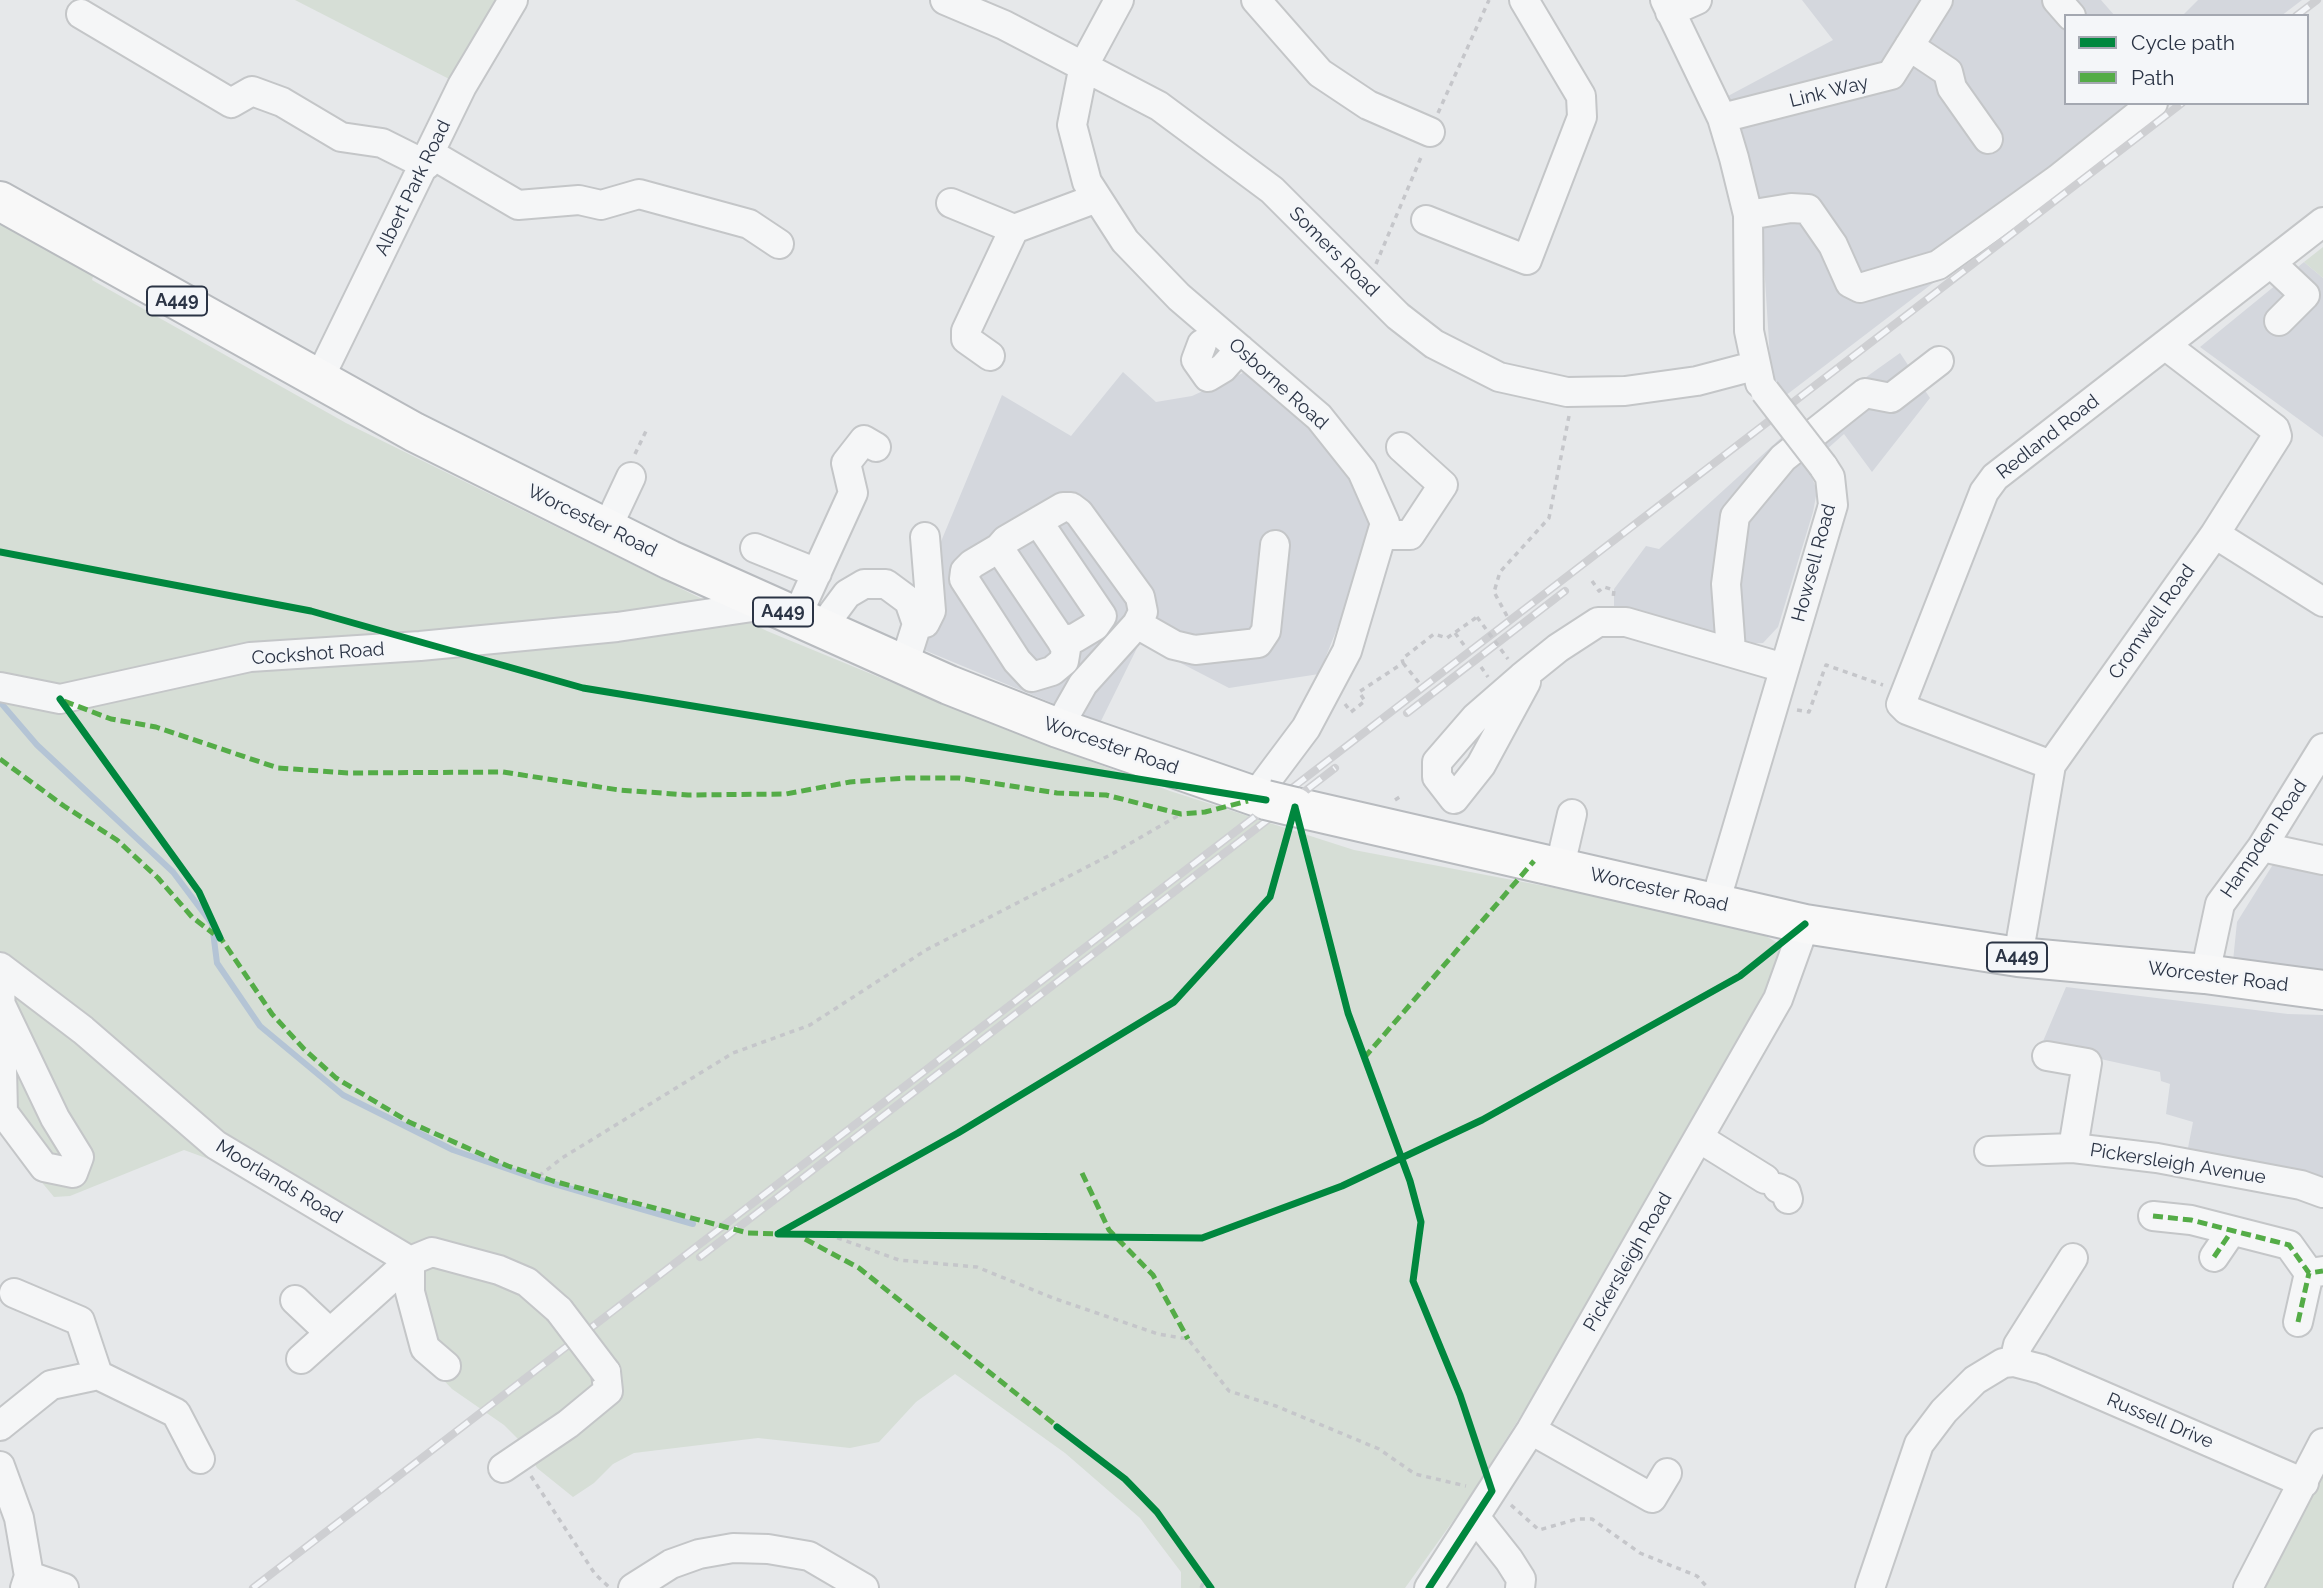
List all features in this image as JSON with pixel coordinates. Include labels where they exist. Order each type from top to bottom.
[{"type":"highway","name":"Worcester Road","points":[[0,201],[18,223],[319,379],[414,432],[794,617],[1058,728],[1272,801],[1805,924],[2018,957],[2205,974],[2323,990]]},
{"type":"street","name":"Albert Park Road","points":[[319,379],[462,86],[513,0]]},
{"type":"street","name":"Somers Road","points":[[945,0],[1084,65],[1159,106],[1272,190],[1398,316],[1434,344],[1499,377],[1567,392],[1625,391],[1688,375],[1760,379]]},
{"type":"street","name":"Osborne Road","points":[[1119,0],[1084,65],[1072,125],[1087,183],[1134,250],[1179,297],[1319,417],[1362,471],[1385,523],[1347,651],[1306,728],[1272,801]]},
{"type":"street","points":[[1256,0],[1320,73],[1368,105],[1429,131]]},
{"type":"street","points":[[1426,220],[1527,260],[1582,117],[1581,96],[1524,0]]},
{"type":"street","points":[[1667,6],[1697,0]]},
{"type":"street","name":"Link Way","points":[[1722,118],[1891,75],[1938,0]]},
{"type":"street","points":[[2057,0],[2069,14]]},
{"type":"street","name":"Howsell Road","points":[[1667,6],[1722,118],[1748,215],[1749,331],[1760,379],[1830,477],[1833,505],[1715,904]]},
{"type":"street","points":[[81,14],[231,103],[251,91],[282,102],[341,137],[382,143],[428,160],[518,205],[561,200],[601,205],[639,194],[749,223],[779,244]]},
{"type":"street","points":[[1909,46],[1948,72],[1952,88],[1988,139]]},
{"type":"street","points":[[1748,215],[1808,209],[1833,245],[1850,283],[1860,288],[1938,265],[2058,178],[2150,105]]},
{"type":"street","points":[[951,203],[1014,229],[1097,198]]},
{"type":"street","name":"Redland Road","points":[[1895,703],[1988,485],[2323,222]]},
{"type":"street","points":[[990,356],[966,339],[967,331],[1014,229]]},
{"type":"street","points":[[2270,263],[2305,295],[2279,321]]},
{"type":"street","points":[[1202,344],[1196,360],[1208,377],[1223,368],[1240,348]]},
{"type":"street","name":"Cromwell Road","points":[[2018,957],[2051,765],[2215,534],[2277,433],[2165,345]]},
{"type":"street","points":[[1731,651],[1726,584],[1735,516],[1783,458],[1865,393],[1891,398],[1938,362]]},
{"type":"street","points":[[794,617],[853,493],[846,463],[864,440],[876,447]]},
{"type":"street","points":[[1383,535],[1410,534],[1443,485],[1401,447]]},
{"type":"street","points":[[607,528],[631,477]]},
{"type":"street","points":[[999,548],[1066,649],[1064,661],[1052,671],[1032,677],[1017,661],[964,579],[965,571],[972,564],[1042,519],[1063,508],[1071,507],[1079,513],[1140,597],[1143,612],[1138,624],[1083,684],[1058,728]]},
{"type":"street","points":[[1042,519],[1041,527],[1102,616],[1095,626],[1074,638],[1061,640]]},
{"type":"street","points":[[2215,534],[2323,602]]},
{"type":"street","points":[[917,624],[925,623],[931,611],[926,537]]},
{"type":"street","points":[[1138,624],[1174,645],[1195,650],[1258,643],[1266,631],[1275,545]]},
{"type":"street","points":[[755,548],[817,573]]},
{"type":"street","points":[[794,617],[864,584],[886,584],[909,601],[917,624],[904,665]]},
{"type":"street","name":"Cockshot Road","points":[[0,687],[60,699],[250,657],[422,652],[536,641],[617,627],[794,617]]},
{"type":"street","points":[[1515,668],[1558,648],[1598,622],[1626,622],[1784,668]]},
{"type":"street","points":[[1895,703],[2051,765]]},
{"type":"street","name":"Hampden Road","points":[[2205,974],[2220,904],[2262,846],[2323,748]]},
{"type":"street","points":[[1560,866],[1573,814]]},
{"type":"street","points":[[2262,846],[2323,860]]},
{"type":"street","name":"Pickersleigh Road","points":[[1429,1588],[1531,1430],[1779,999],[1805,924]]},
{"type":"street","name":"Moorlands Road","points":[[0,967],[83,1030],[216,1145],[410,1261]]},
{"type":"street","points":[[1,993],[55,1118],[79,1157],[73,1173],[44,1167],[3,1112],[1,993]]},
{"type":"street","points":[[2047,1056],[2087,1063],[2073,1148]]},
{"type":"street","points":[[1699,1138],[1777,1189]]},
{"type":"street","name":"Pickersleigh Avenue","points":[[1989,1151],[2073,1148],[2214,1167],[2323,1193]]},
{"type":"street","points":[[2153,1216],[2191,1220],[2289,1245],[2316,1272],[2298,1322]]},
{"type":"street","points":[[2214,1257],[2231,1232]]},
{"type":"street","points":[[301,1359],[410,1261],[432,1252],[499,1270],[527,1282],[559,1310],[606,1372],[608,1391],[515,1469]]},
{"type":"street","points":[[1870,1588],[1919,1444],[1944,1412],[1975,1380],[2003,1363],[2014,1362],[2018,1345],[2073,1258]]},
{"type":"street","points":[[410,1261],[410,1292],[425,1348],[446,1366]]},
{"type":"street","points":[[14,1293],[80,1321],[98,1375]]},
{"type":"street","points":[[295,1300],[330,1333]]},
{"type":"street","name":"Russell Drive","points":[[2014,1362],[2041,1369],[2304,1483]]},
{"type":"street","points":[[0,1426],[51,1385],[98,1375],[176,1413],[200,1459]]},
{"type":"street","points":[[1531,1430],[1652,1498],[1667,1472]]},
{"type":"street","points":[[2248,1588],[2323,1443]]},
{"type":"street","points":[[0,1466],[19,1518],[27,1582],[64,1588]]},
{"type":"street","points":[[1475,1517],[1509,1560],[1521,1579],[1520,1588]]},
{"type":"street","points":[[633,1588],[670,1564],[699,1554],[733,1548],[768,1549],[809,1556],[864,1588]]},
{"type":"path","points":[[1389,235],[1414,180],[1429,131],[1489,0]]},
{"type":"path","points":[[1507,616],[1494,593],[1500,572],[1549,518],[1570,423],[1567,392]]},
{"type":"path","points":[[1420,684],[1402,659],[1434,634],[1447,638],[1477,617],[1515,668]]},
{"type":"path","points":[[1455,633],[1467,649]]},
{"type":"path","points":[[1337,670],[1350,683],[1342,700],[1351,712],[1365,701],[1359,692],[1403,663]]},
{"type":"path","points":[[1794,710],[1809,712],[1826,665],[1895,703]]},
{"type":"path","points":[[539,1176],[562,1158],[733,1053],[810,1025],[926,950],[1181,814]]},
{"type":"path","points":[[778,1234],[824,1233],[899,1260],[977,1267],[1079,1307],[1158,1334],[1188,1339],[1229,1391],[1276,1406],[1379,1449],[1415,1474],[1492,1491],[1539,1530],[1577,1518],[1592,1519],[1640,1553],[1697,1576],[1708,1588]]},
{"type":"path","points":[[515,1469],[587,1563],[610,1588]]},
{"type":"path","points":[[1201,1588],[1205,1579]]},
{"type":"shaded area","points":[[295,0],[505,0],[455,82]]},
{"type":"shaded area","points":[[1802,0],[2101,0],[2113,14],[2064,14],[2064,105],[2166,105],[1785,396],[1771,374],[1762,232],[1748,155],[1728,96],[1833,40]]},
{"type":"shaded area","points":[[2198,0],[2302,0],[2284,14],[2184,14]]},
{"type":"shaded area","points":[[0,211],[96,266],[92,280],[346,423],[767,631],[1007,730],[1170,791],[1354,850],[1745,924],[1776,942],[1781,968],[1539,1387],[1463,1507],[1405,1588],[1181,1588],[1181,1572],[1140,1518],[1065,1453],[955,1374],[916,1402],[879,1442],[850,1448],[758,1438],[634,1453],[613,1464],[594,1483],[573,1497],[537,1468],[524,1445],[504,1425],[452,1389],[413,1348],[387,1254],[236,1169],[184,1150],[70,1196],[54,1197],[0,1132]]},
{"type":"shaded area","points":[[2323,247],[2323,278],[2304,262]]},
{"type":"shaded area","points":[[2304,262],[2323,278],[2323,437],[2200,347]]},
{"type":"shaded area","points":[[1900,353],[1930,398],[1872,472],[1844,434],[1826,450],[1810,472],[1817,491],[1813,512],[1778,627],[1763,643],[1743,644],[1614,611],[1614,589],[1646,546],[1659,549],[1782,437]]},
{"type":"shaded area","points":[[1123,372],[1156,402],[1192,396],[1245,372],[1314,431],[1349,475],[1371,521],[1350,596],[1319,674],[1229,688],[1140,642],[1100,723],[900,640],[1002,395],[1071,436]]},
{"type":"shaded area","points":[[2277,858],[2323,869],[2323,973],[2233,961],[2237,922]]},
{"type":"shaded area","points":[[2066,987],[2288,1014],[2323,1015],[2323,1183],[2187,1153],[2193,1122],[2166,1114],[2170,1084],[2161,1081],[2160,1072],[2041,1046]]},
{"type":"shaded area","points":[[2323,1464],[2323,1588],[2259,1588]]},
{"type":"waterway","points":[[0,702],[37,745],[173,872],[212,924],[217,963],[260,1026],[343,1095],[453,1150],[537,1179],[693,1224]]},
{"type":"railway","points":[[2299,14],[2317,0]]},
{"type":"railway","points":[[253,1588],[2179,105]]},
{"type":"railway","points":[[1407,713],[1565,591]]},
{"type":"railway","points":[[700,1257],[1335,768]]},
{"type":"marked path","points":[[64,701],[111,719],[156,727],[278,768],[348,773],[503,772],[619,790],[688,795],[786,794],[850,782],[959,778],[1057,793],[1106,795],[1181,814],[1205,812],[1248,801]]},
{"type":"marked path","points":[[0,759],[64,806],[117,840],[158,878],[192,917],[214,934]]},
{"type":"marked path","points":[[1364,1058],[1534,861]]},
{"type":"marked path","points":[[218,934],[272,1014],[304,1049],[336,1078],[409,1122],[508,1166],[553,1181],[748,1233],[783,1234]]},
{"type":"marked path","points":[[1082,1173],[1109,1230],[1153,1275],[1188,1339]]},
{"type":"marked path","points":[[2153,1216],[2191,1220],[2289,1245],[2309,1273],[2323,1271]]},
{"type":"marked path","points":[[2214,1257],[2231,1232]]},
{"type":"marked path","points":[[805,1239],[859,1268],[1063,1431]]},
{"type":"marked path","points":[[2298,1322],[2309,1273]]},
{"type":"cycle path","points":[[0,552],[311,611],[583,688],[1266,800]]},
{"type":"cycle path","points":[[60,699],[199,892],[220,938]]},
{"type":"cycle path","points":[[1295,807],[1348,1013],[1410,1181],[1421,1222],[1413,1281],[1460,1395],[1492,1491],[1429,1588]]},
{"type":"cycle path","points":[[779,1233],[958,1133],[1174,1002],[1270,897],[1295,807]]},
{"type":"cycle path","points":[[778,1234],[1202,1238],[1342,1186],[1482,1120],[1740,976],[1805,924]]},
{"type":"cycle path","points":[[1057,1427],[1125,1479],[1157,1512],[1211,1588]]}]
